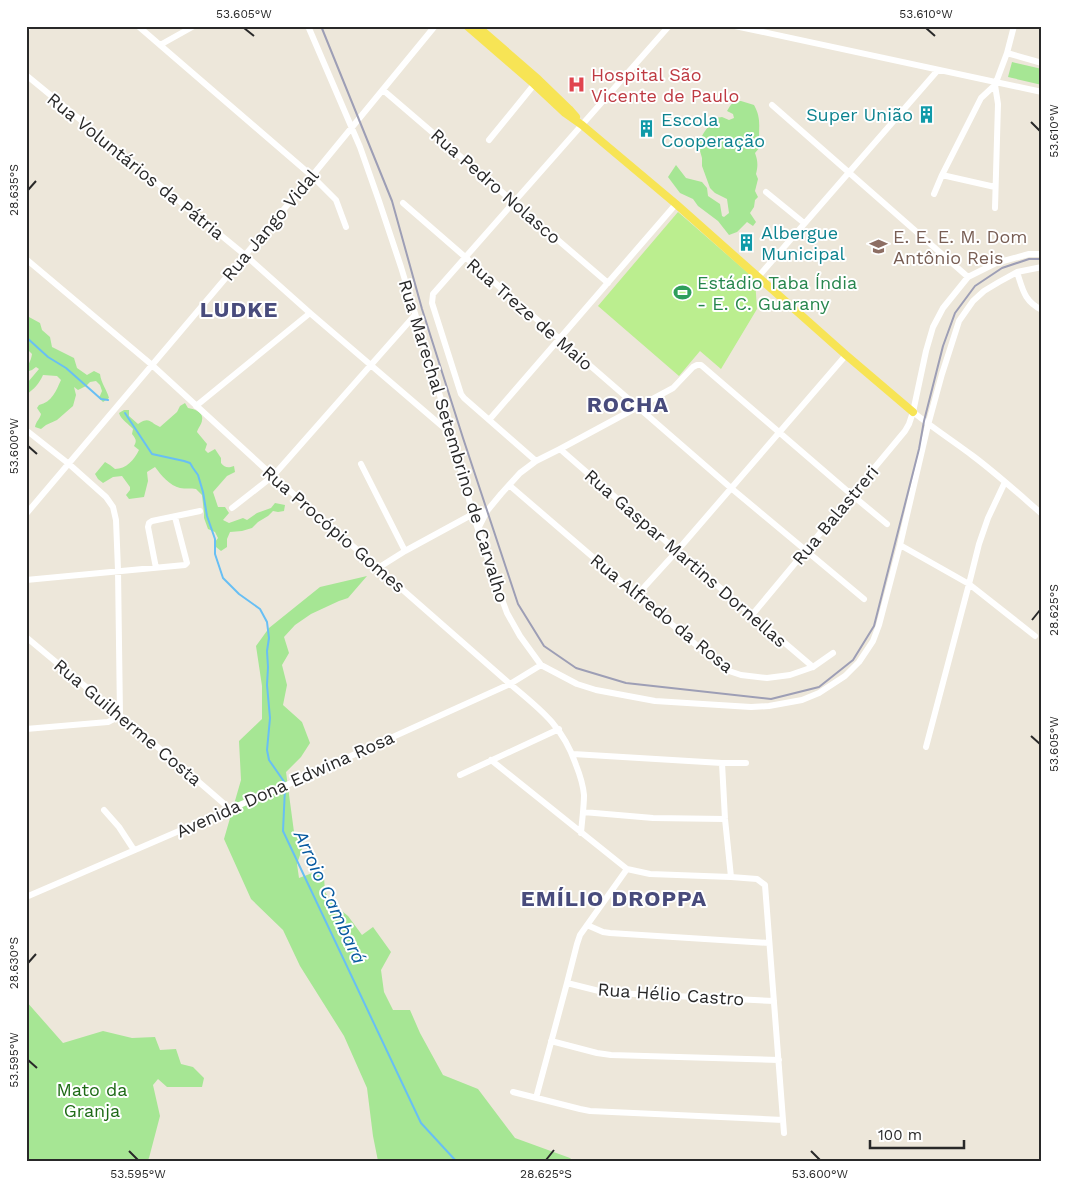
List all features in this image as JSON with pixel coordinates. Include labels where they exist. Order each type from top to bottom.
[{"type":"main road","points":[[467,26],[569,109],[582,125],[676,204],[913,412]]},
{"type":"main road","points":[[477,26],[536,82]]},
{"type":"street","points":[[26,30],[29,26]]},
{"type":"street","points":[[138,26],[312,176],[336,200],[346,228]]},
{"type":"street","points":[[160,45],[194,26]]},
{"type":"street","name":"Rua Marechal Setembrino de Carvalho","points":[[308,26],[360,147],[379,200],[436,381],[478,529],[507,613],[520,636],[541,665],[577,684],[596,690],[655,701],[751,707],[802,700],[819,693],[845,676],[859,662],[873,641],[879,625],[928,425],[959,321],[973,301],[984,291],[1017,272],[1042,267]]},
{"type":"street","name":"Rua Jango Vidal","points":[[26,514],[245,256],[435,26]]},
{"type":"street","points":[[536,460],[461,394],[432,303],[433,294],[669,26]]},
{"type":"street","points":[[735,26],[1042,92]]},
{"type":"street","points":[[934,194],[981,98],[995,83],[1007,53],[1014,26]]},
{"type":"street","points":[[1007,53],[1042,63]]},
{"type":"street","points":[[758,276],[938,70]]},
{"type":"street","name":"Rua Voluntários da Pátria","points":[[26,76],[245,256],[451,434]]},
{"type":"street","points":[[489,140],[536,82]]},
{"type":"street","points":[[995,83],[998,104],[995,208]]},
{"type":"street","name":"Rua Pedro Nolasco","points":[[383,90],[608,283]]},
{"type":"street","points":[[772,105],[968,277]]},
{"type":"street","points":[[942,175],[995,186]]},
{"type":"street","points":[[766,192],[804,223]]},
{"type":"street","name":"Rua Treze de Maio","points":[[403,204],[731,488],[864,599]]},
{"type":"street","points":[[489,420],[676,204]]},
{"type":"street","points":[[1042,254],[1029,254],[996,262],[968,277],[943,308],[933,327],[913,412],[928,425],[973,456],[1042,514]]},
{"type":"street","name":"Rua Procópio Gomes","points":[[26,259],[152,366],[273,476],[542,710],[559,728],[573,754],[582,780],[584,795],[581,833]]},
{"type":"street","points":[[1017,272],[1027,299],[1032,305],[1042,310]]},
{"type":"street","points":[[196,406],[310,313]]},
{"type":"street","points":[[232,508],[273,476],[415,315]]},
{"type":"street","points":[[637,595],[846,355]]},
{"type":"street","points":[[478,529],[487,511],[520,473],[536,460],[673,388],[696,364],[700,365],[887,524]]},
{"type":"street","name":"Rua Balastreri","points":[[752,615],[905,431],[913,412]]},
{"type":"street","points":[[26,430],[69,464],[106,497],[114,508],[118,570],[120,716],[108,722],[26,729]]},
{"type":"street","name":"Rua Gaspar Martins Dornellas","points":[[560,449],[813,667]]},
{"type":"street","points":[[361,464],[405,551]]},
{"type":"street","points":[[926,747],[979,544],[988,518],[1005,482]]},
{"type":"street","name":"Rua Alfredo da Rosa","points":[[509,485],[726,670],[741,676],[767,678],[790,675],[813,667],[833,653]]},
{"type":"street","points":[[156,568],[148,527],[149,523],[200,511]]},
{"type":"street","points":[[378,568],[405,551],[474,514],[487,511]]},
{"type":"street","points":[[26,580],[185,565],[187,564],[175,517]]},
{"type":"street","points":[[900,545],[969,584],[1035,636]]},
{"type":"street","name":"Rua Guilherme Costa","points":[[26,637],[230,808]]},
{"type":"street","name":"Avenida Dona Edwina Rosa","points":[[26,897],[230,808],[291,784],[510,684],[541,665]]},
{"type":"street","points":[[460,775],[559,728]]},
{"type":"street","points":[[573,754],[746,763]]},
{"type":"street","points":[[491,760],[627,869],[650,874],[731,877],[757,880],[765,885],[784,1133]]},
{"type":"street","points":[[722,763],[731,877]]},
{"type":"street","points":[[104,810],[119,827],[134,850]]},
{"type":"street","points":[[583,812],[652,818],[725,819]]},
{"type":"street","points":[[536,1098],[580,935],[627,869]]},
{"type":"street","points":[[587,925],[602,932],[769,942]]},
{"type":"street","name":"Rua Hélio Castro","points":[[568,984],[614,993],[774,1001]]},
{"type":"street","points":[[551,1041],[611,1055],[779,1060]]},
{"type":"street","points":[[513,1092],[580,1110],[783,1120]]},
{"type":"green space","points":[[1012,62],[1042,69],[1042,85],[1008,77]]},
{"type":"green space","points":[[734,101],[754,105],[759,121],[760,147],[755,153],[758,179],[755,191],[758,197],[750,213],[756,222],[753,226],[747,222],[737,232],[729,235],[718,221],[698,206],[693,199],[680,193],[668,177],[676,165],[686,178],[702,182],[707,188],[708,196],[720,204],[722,216],[724,217],[729,213],[727,199],[710,188],[702,166],[700,151],[696,145],[709,126],[712,124],[717,125],[716,118],[722,117],[729,120],[734,118],[733,114],[727,111]]},
{"type":"green space","name":"Estádio Taba Índia - E. C. Guarany","points":[[678,212],[755,279],[757,309],[721,369],[700,351],[679,376],[598,306]]},
{"type":"green space","points":[[29,317],[40,323],[42,330],[50,337],[52,347],[74,358],[77,368],[87,375],[94,371],[100,374],[109,398],[103,402],[99,398],[102,391],[96,381],[90,382],[78,390],[74,387],[76,395],[73,406],[57,420],[41,429],[35,427],[41,414],[37,408],[50,399],[61,380],[57,376],[43,375],[36,386],[26,395],[26,382],[39,369],[36,367],[26,372],[32,354],[26,350],[26,318]]},
{"type":"green space","points":[[185,403],[188,408],[196,410],[202,415],[202,422],[197,432],[207,444],[205,450],[208,453],[215,449],[221,458],[222,465],[227,467],[234,466],[235,472],[227,476],[213,492],[218,507],[225,507],[229,513],[223,520],[229,523],[243,518],[247,520],[257,513],[271,508],[275,503],[285,505],[284,511],[273,511],[252,528],[230,532],[227,539],[227,547],[221,551],[216,547],[215,542],[218,538],[215,532],[208,529],[204,518],[202,495],[196,489],[180,488],[169,483],[155,467],[147,472],[148,481],[144,497],[129,499],[126,495],[130,487],[122,476],[113,477],[103,483],[95,474],[105,462],[115,469],[126,466],[139,450],[134,446],[136,441],[132,434],[133,429],[123,420],[119,413],[129,410],[129,416],[138,424],[148,420],[160,427]]},
{"type":"green space","points":[[367,576],[348,598],[311,614],[295,625],[284,637],[289,653],[282,665],[287,685],[283,705],[302,722],[310,743],[301,757],[286,772],[294,832],[305,840],[297,864],[299,878],[315,872],[324,877],[325,892],[332,903],[348,916],[362,935],[373,927],[391,952],[381,970],[384,992],[393,1010],[410,1010],[443,1075],[478,1089],[515,1138],[570,1158],[573,1161],[378,1161],[367,1088],[344,1036],[300,966],[283,930],[251,899],[224,839],[241,780],[239,741],[262,719],[262,686],[256,646],[269,628],[320,587]]},
{"type":"green space","name":"Mato da Granja","points":[[26,1001],[63,1043],[103,1031],[132,1038],[155,1037],[160,1050],[176,1049],[181,1064],[193,1067],[204,1078],[202,1087],[167,1087],[158,1079],[153,1085],[160,1116],[147,1161],[26,1161]]},
{"type":"waterway","name":"Arroio Cambará","points":[[26,337],[48,357],[66,368],[101,399],[108,400]]},
{"type":"waterway","name":"Arroio Cambará","points":[[125,413],[152,454],[190,463],[198,475],[203,492],[207,516],[215,539],[215,554],[223,578],[239,594],[260,609],[267,622],[269,638],[267,685],[270,718],[267,750],[269,760],[285,783]]},
{"type":"waterway","name":"Arroio Cambará","points":[[285,788],[283,831],[421,1123],[456,1161]]},
{"type":"railway","points":[[321,26],[392,201],[422,309],[518,604],[544,646],[576,668],[626,683],[771,699],[819,687],[853,660],[874,626],[943,346],[955,313],[975,286],[1002,268],[1029,259],[1042,259]]},
{"type":"place","name":"Hospital São Vicente de Paulo","points":[[577,84]]},
{"type":"place","name":"Super União","points":[[927,114]]},
{"type":"place","name":"Escola Cooperação","points":[[647,129]]},
{"type":"place","name":"Albergue Municipal","points":[[747,242]]},
{"type":"place","name":"E. E. E. M. Dom Antônio Reis","points":[[879,246]]},
{"type":"place","name":"Estádio Taba Índia - E. C. Guarany","points":[[683,292]]},
{"type":"district","name":"LUDKE","points":[[239,309]]},
{"type":"district","name":"ROCHA","points":[[628,404]]},
{"type":"district","name":"EMÍLIO DROPPA","points":[[614,898]]}]
